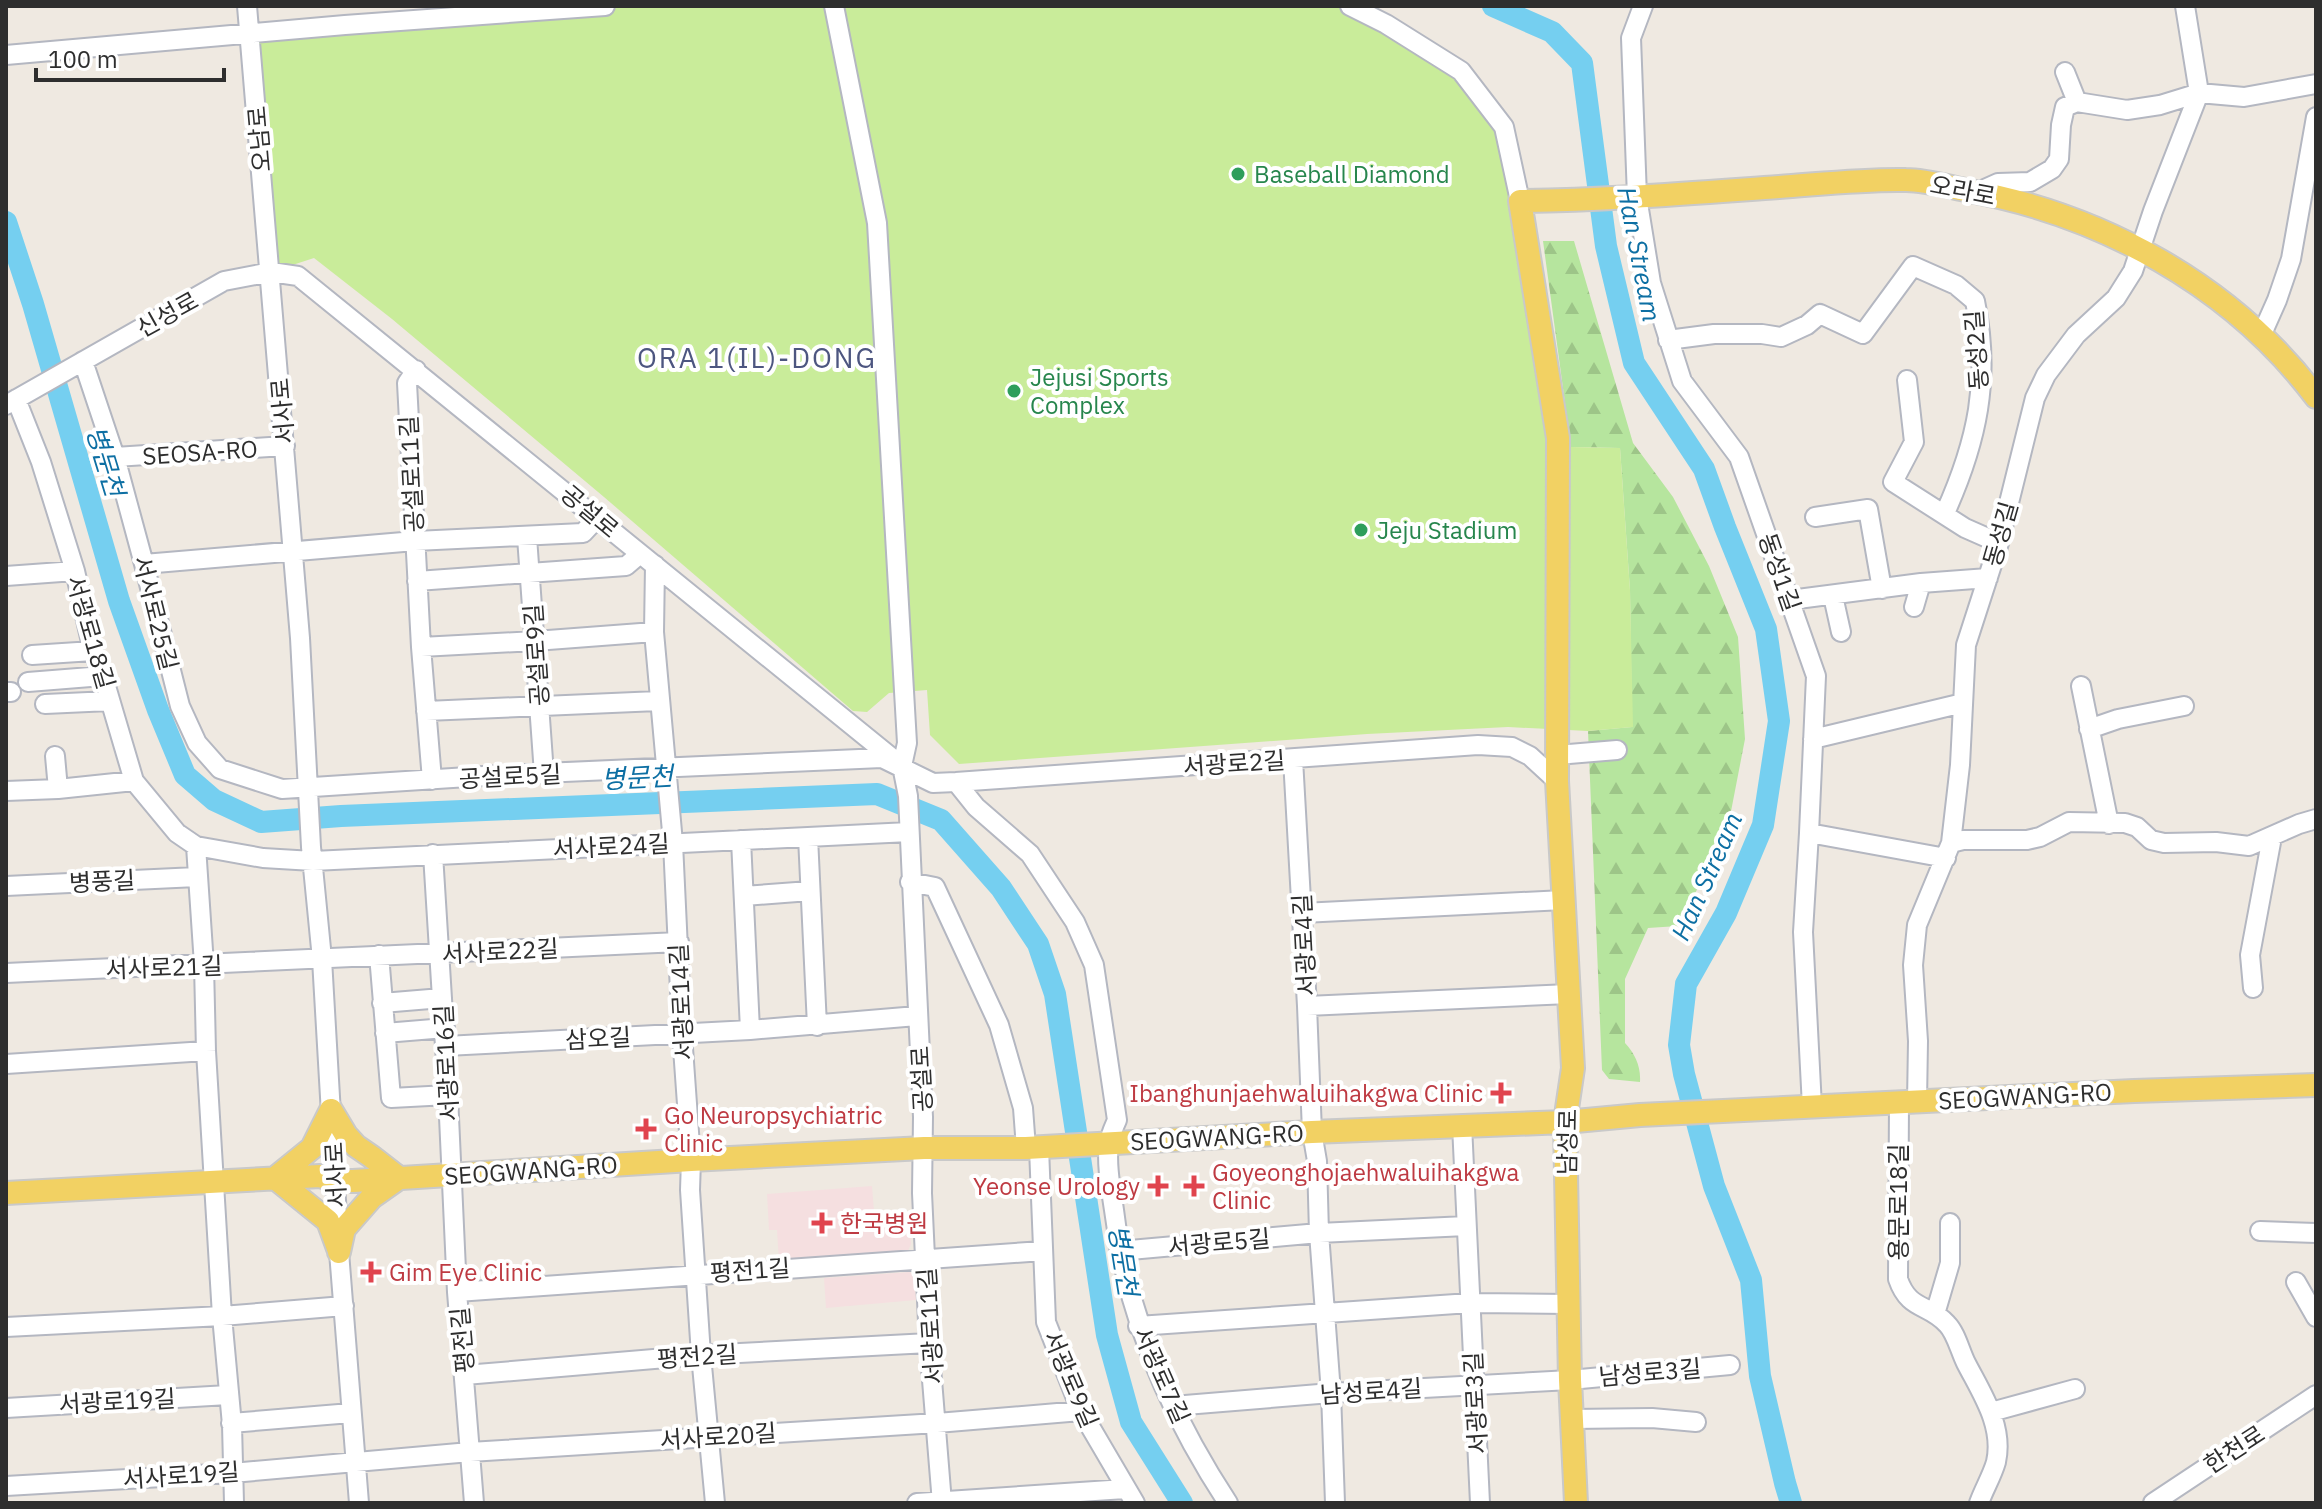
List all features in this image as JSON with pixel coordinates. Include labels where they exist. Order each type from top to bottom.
[{"type":"main road","name":"오라로","points":[[1520,201],[1632,198],[1908,180],[1994,194],[2062,215],[2153,255],[2207,290],[2261,336],[2316,397]]},
{"type":"main road","name":"남성로","points":[[1520,201],[1558,438],[1557,781],[1573,1068],[1565,1122],[1570,1380],[1576,1503]]},
{"type":"main road","name":"SEOGWANG-RO","points":[[6,1193],[320,1176],[335,1181],[451,1176],[924,1148],[1040,1147],[1565,1122],[1640,1115],[2316,1085]]},
{"type":"main road","points":[[331,1110],[312,1148],[275,1178],[328,1221],[339,1252]]},
{"type":"main road","points":[[331,1110],[356,1146],[399,1178],[372,1197],[344,1229],[339,1252]]},
{"type":"street","name":"오남로","points":[[247,6],[271,272]]},
{"type":"street","points":[[6,55],[514,9],[605,6]]},
{"type":"street","name":"공설로","points":[[834,6],[877,223],[907,743],[902,766],[908,796],[924,1148]]},
{"type":"street","points":[[1350,6],[1386,24],[1461,71],[1504,127],[1520,201]]},
{"type":"street","name":"동성1길","points":[[1643,6],[1631,38],[1632,198],[1651,283],[1682,381],[1739,457],[1816,676],[1803,932],[1812,1107]]},
{"type":"street","name":"동성길","points":[[1908,1102],[1918,1041],[1913,965],[1917,925],[1948,851],[1960,765],[1966,645],[1999,543],[2035,398],[2046,375],[2076,335],[2116,298],[2133,271],[2199,93],[2185,6]]},
{"type":"street","points":[[2065,72],[2077,102]]},
{"type":"street","points":[[1978,192],[1998,183],[2030,182],[2052,169],[2059,159],[2065,107],[2077,102],[2127,110],[2160,105],[2199,93],[2244,97],[2316,84]]},
{"type":"street","points":[[2261,336],[2291,259],[2316,117]]},
{"type":"street","name":"동성2길","points":[[1668,340],[1714,334],[1781,337],[1807,325],[1820,314],[1863,334],[1913,266],[1956,285],[1975,301],[1977,309],[1981,357],[1980,404],[1971,448],[1945,513]]},
{"type":"street","name":"공설로","points":[[271,272],[298,276],[902,766]]},
{"type":"street","name":"신성로","points":[[15,400],[224,281],[271,272]]},
{"type":"street","name":"서사로","points":[[271,272],[359,1503]]},
{"type":"street","name":"서사로25길","points":[[76,366],[115,457],[180,706],[197,743],[220,769],[282,789],[309,792]]},
{"type":"street","name":"공설로11길","points":[[416,370],[407,383],[421,647],[432,780]]},
{"type":"street","points":[[1907,380],[1914,442],[1893,482],[1965,528],[1999,543]]},
{"type":"street","name":"서광로18길","points":[[15,400],[41,462],[75,571],[93,651],[134,781],[177,833],[196,846]]},
{"type":"street","name":"SEOSA-RO","points":[[115,457],[285,446]]},
{"type":"street","points":[[1815,517],[1868,509],[1882,589]]},
{"type":"street","points":[[144,564],[415,541],[583,533],[598,517]]},
{"type":"street","name":"공설로9길","points":[[527,537],[544,774]]},
{"type":"street","points":[[417,581],[626,566],[648,560]]},
{"type":"street","name":"서광로14길","points":[[648,560],[672,839],[691,1160],[690,1190],[715,1503]]},
{"type":"street","points":[[6,576],[75,571]]},
{"type":"street","points":[[1790,600],[1921,583],[1988,578]]},
{"type":"street","points":[[1914,607],[1921,583]]},
{"type":"street","points":[[1833,596],[1841,632]]},
{"type":"street","points":[[421,647],[654,632]]},
{"type":"street","points":[[32,655],[93,651]]},
{"type":"street","points":[[28,682],[103,676]]},
{"type":"street","points":[[2081,686],[2109,824]]},
{"type":"street","points":[[45,704],[110,701]]},
{"type":"street","points":[[426,711],[658,701]]},
{"type":"street","points":[[1813,739],[1963,703]]},
{"type":"street","points":[[2089,729],[2118,719],[2184,706]]},
{"type":"street","name":"서광로2길","points":[[902,766],[933,783],[1478,745],[1512,747],[1530,756],[1557,781]]},
{"type":"street","points":[[1557,755],[1617,750]]},
{"type":"street","points":[[55,756],[58,789]]},
{"type":"street","name":"공설로5길","points":[[309,792],[432,780],[544,774],[665,774],[882,758],[902,766]]},
{"type":"street","name":"서광로4길","points":[[1293,759],[1312,1132]]},
{"type":"street","points":[[6,791],[134,781]]},
{"type":"street","name":"SEOGWANG-RO","points":[[956,782],[976,807],[1030,854],[1075,922],[1094,965],[1117,1120],[1109,1143]]},
{"type":"street","points":[[1809,833],[1948,851],[1963,840],[2027,840],[2040,837],[2069,822],[2125,823],[2137,827],[2151,840],[2164,843],[2216,842],[2249,846],[2316,819]]},
{"type":"street","name":"서사로24길","points":[[312,854],[433,854],[672,839],[741,840],[909,832]]},
{"type":"street","points":[[808,837],[817,1026]]},
{"type":"street","points":[[2253,988],[2250,955],[2272,837]]},
{"type":"street","points":[[741,840],[750,1030]]},
{"type":"street","points":[[234,1503],[196,846],[263,858],[312,854]]},
{"type":"street","name":"서광로16길","points":[[433,854],[441,954],[451,1176]]},
{"type":"street","name":"서광로9길","points":[[910,874],[935,887],[999,1025],[1023,1108],[1040,1147],[1046,1322],[1081,1411],[1130,1496]]},
{"type":"street","name":"병풍길","points":[[6,886],[197,877]]},
{"type":"street","points":[[744,896],[810,891]]},
{"type":"street","points":[[1302,913],[1564,900]]},
{"type":"street","name":"서사로22길","points":[[322,959],[679,942]]},
{"type":"street","points":[[379,955],[391,1098],[448,1095]]},
{"type":"street","name":"서사로21길","points":[[6,973],[322,959]]},
{"type":"street","points":[[1307,1006],[1569,994]]},
{"type":"street","points":[[382,1003],[442,998]]},
{"type":"street","name":"삼오길","points":[[385,1033],[445,1037],[682,1034],[917,1016]]},
{"type":"street","points":[[6,1064],[206,1051]]},
{"type":"street","name":"용문로18길","points":[[1908,1102],[1898,1279],[1902,1291],[1913,1303],[1949,1325],[1991,1412],[1997,1446],[1995,1464],[1979,1503]]},
{"type":"street","name":"서광로3길","points":[[1462,1125],[1480,1503]]},
{"type":"street","points":[[1312,1132],[1317,1161],[1335,1503]]},
{"type":"street","name":"서광로7길","points":[[1109,1143],[1119,1251],[1138,1326],[1173,1406],[1228,1503]]},
{"type":"street","name":"서광로11길","points":[[924,1148],[922,1193],[929,1343],[942,1502]]},
{"type":"street","name":"평전길","points":[[451,1176],[474,1503]]},
{"type":"street","points":[[1935,1314],[1950,1263],[1950,1223]]},
{"type":"street","name":"서광로5길","points":[[1119,1251],[1319,1233],[1466,1226]]},
{"type":"street","points":[[2260,1231],[2316,1233]]},
{"type":"street","name":"평전1길","points":[[457,1292],[1043,1251]]},
{"type":"street","points":[[2296,1282],[2316,1317]]},
{"type":"street","points":[[1138,1326],[1470,1303],[1568,1304]]},
{"type":"street","points":[[6,1327],[222,1316],[344,1306]]},
{"type":"street","name":"평전2길","points":[[465,1375],[701,1355],[929,1343]]},
{"type":"street","name":"남성로3길","points":[[1570,1380],[1730,1365]]},
{"type":"street","name":"남성로4길","points":[[1173,1406],[1331,1393],[1570,1380]]},
{"type":"street","points":[[1991,1412],[2075,1389]]},
{"type":"street","name":"서광로19길","points":[[6,1408],[228,1395]]},
{"type":"street","name":"한천로","points":[[2153,1503],[2175,1497],[2316,1395]]},
{"type":"street","name":"서사로20길","points":[[356,1461],[1081,1411]]},
{"type":"street","points":[[231,1423],[351,1413]]},
{"type":"street","points":[[1572,1419],[1652,1418],[1696,1422]]},
{"type":"street","name":"서사로19길","points":[[6,1486],[232,1473],[356,1461]]},
{"type":"street","points":[[917,1503],[1130,1496]]},
{"type":"shaded area","name":"한국병원","points":[[872,1186],[875,1224],[909,1222],[911,1244],[907,1253],[779,1261],[777,1230],[769,1230],[767,1194]]},
{"type":"shaded area","name":"한국병원","points":[[910,1272],[914,1276],[916,1300],[826,1308],[824,1278]]},
{"type":"green space","name":"Jejusi Sports Complex","points":[[643,6],[1350,6],[1461,71],[1504,127],[1558,438],[1571,447],[1620,448],[1630,590],[1633,727],[1588,731],[1508,727],[1367,734],[959,764],[930,735],[927,690],[889,693],[867,712],[853,711],[604,497],[392,319],[314,258],[271,272],[250,34]]},
{"type":"green space","points":[[1543,241],[1574,241],[1633,443],[1673,497],[1709,566],[1738,637],[1745,739],[1727,832],[1678,926],[1648,928],[1625,979],[1625,1043],[1637,1061],[1640,1082],[1609,1079],[1602,1070],[1588,731],[1632,727],[1630,590],[1620,448],[1571,447]]},
{"type":"waterway","name":"Han Stream","points":[[1493,6],[1552,32],[1582,63],[1606,246],[1634,363],[1704,469],[1766,629],[1779,721],[1763,825],[1726,913],[1686,984],[1679,1045],[1714,1186],[1751,1280],[1760,1376],[1791,1503]]},
{"type":"waterway","name":"병문천","points":[[6,222],[33,304],[119,601],[158,710],[185,775],[214,800],[261,822],[877,794],[941,820],[1001,888],[1038,944],[1055,994],[1107,1335],[1131,1422],[1182,1503]]},
{"type":"place","name":"Baseball Diamond","points":[[1238,174]]},
{"type":"place","name":"Jejusi Sports Complex","points":[[1014,391]]},
{"type":"place","name":"Jeju Stadium","points":[[1361,530]]},
{"type":"place","name":"Ibanghunjaehwaluihakgwa Clinic","points":[[1501,1093]]},
{"type":"place","name":"Go Neuropsychiatric Clinic","points":[[646,1129]]},
{"type":"place","name":"Yeonse Urology","points":[[1158,1186]]},
{"type":"place","name":"Goyeonghojaehwaluihakgwa Clinic","points":[[1194,1186]]},
{"type":"place","name":"한국병원","points":[[822,1223]]},
{"type":"place","name":"Gim Eye Clinic","points":[[371,1272]]},
{"type":"district","name":"ORA 1(IL)-DONG","points":[[757,357]]}]
